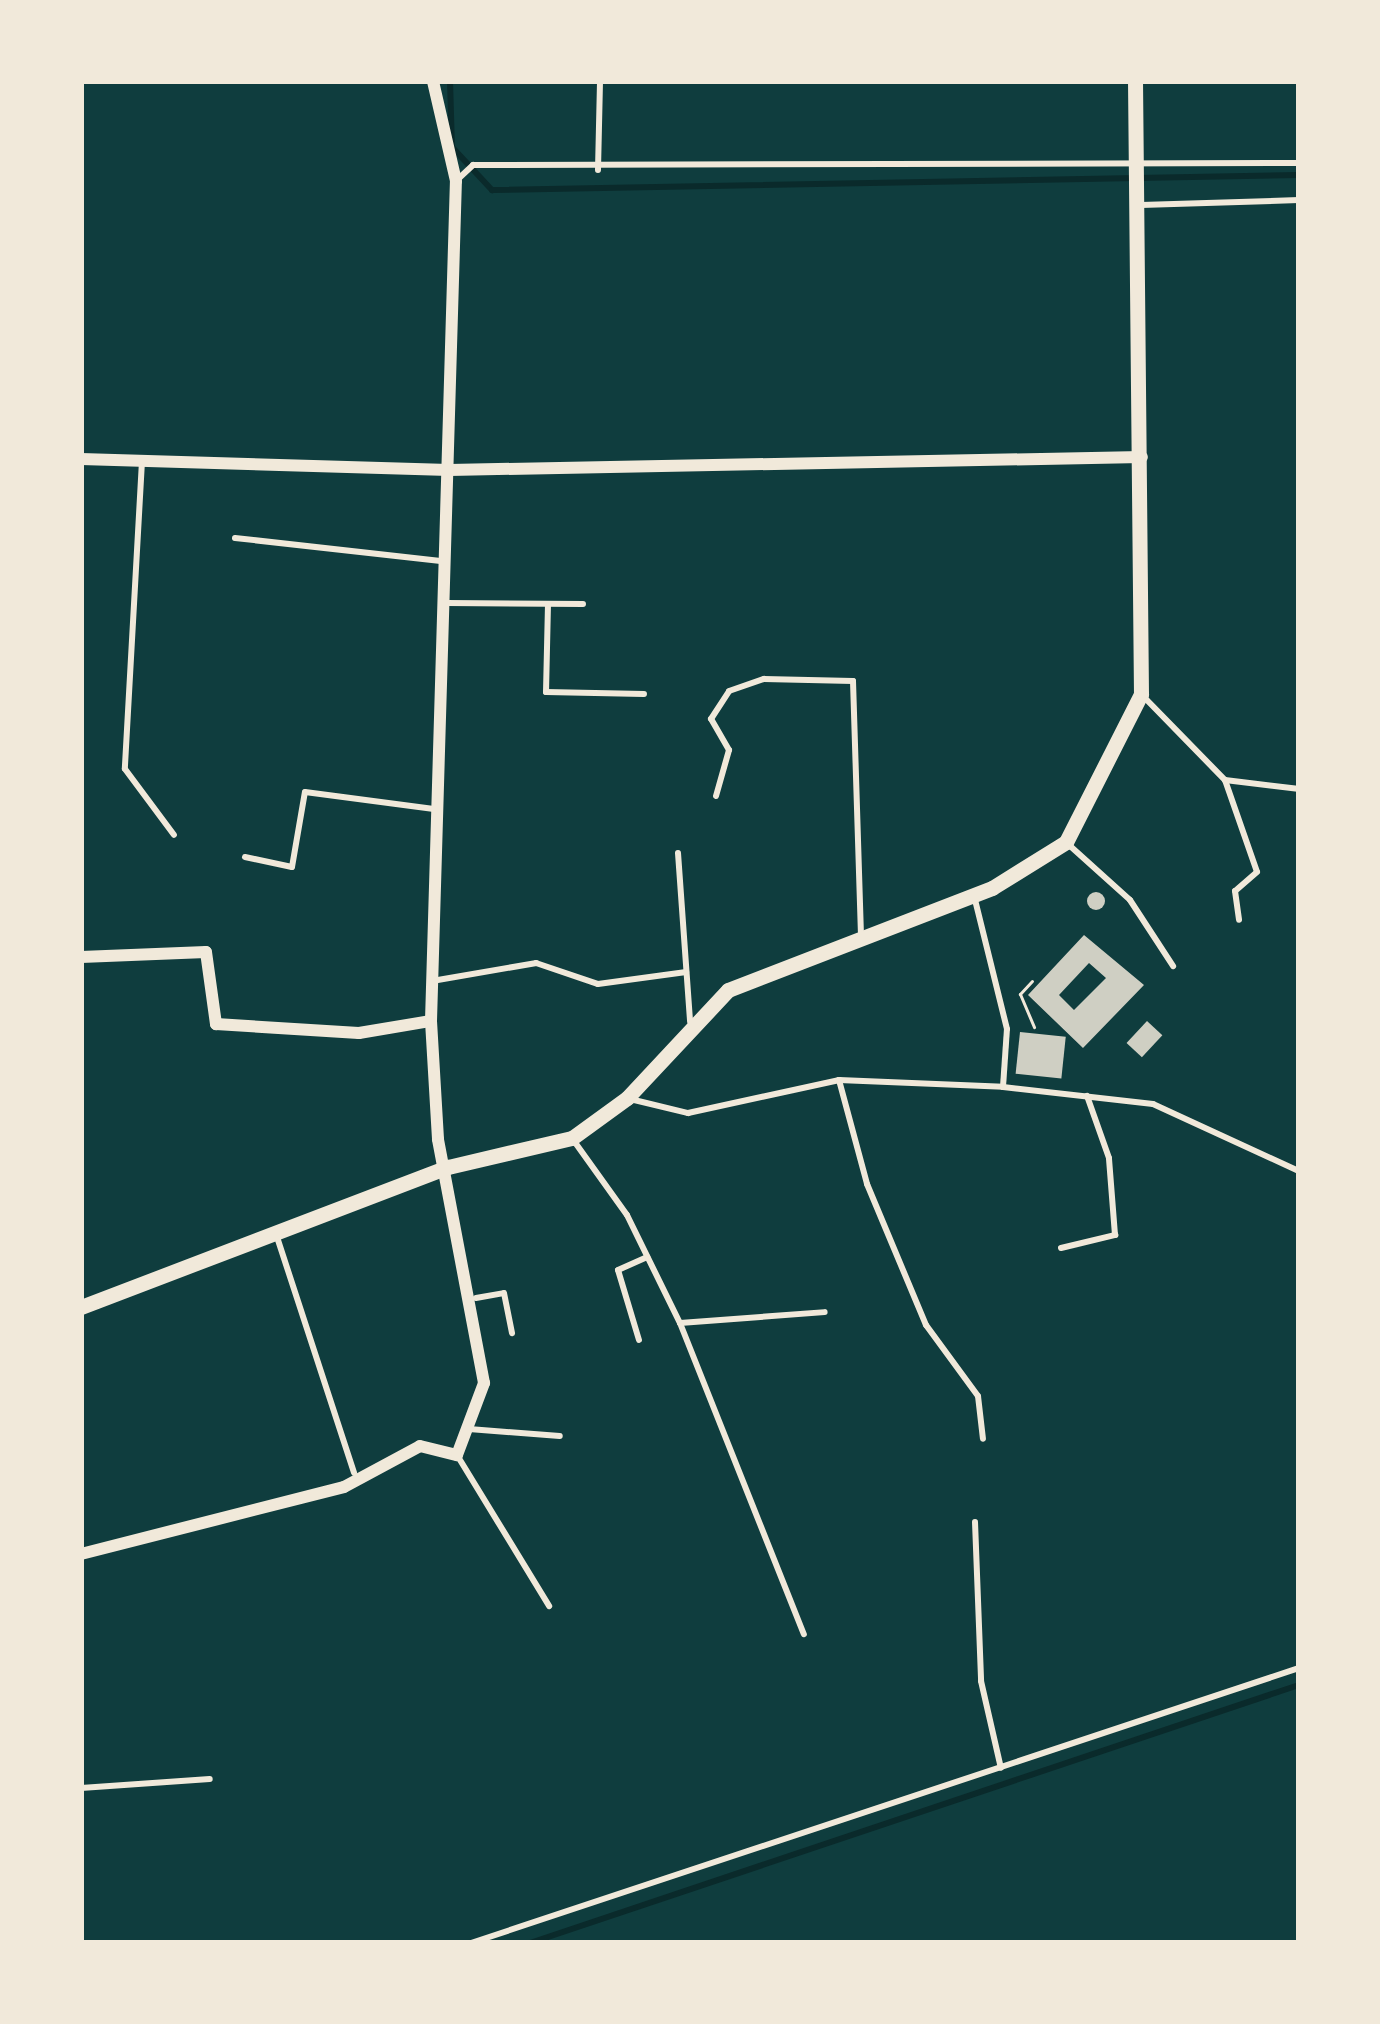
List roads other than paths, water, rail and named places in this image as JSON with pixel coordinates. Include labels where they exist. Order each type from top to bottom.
[{"type":"street","points":[[81,1554],[344,1487],[355,1473],[420,1446],[457,1455],[484,1383],[476,1298],[448,1167],[431,1022],[456,181],[433,81]]},
{"type":"street","points":[[81,1306],[448,1167],[572,1138],[627,1098],[690,1022],[728,990],[861,932],[974,895],[998,893],[1066,842],[1130,735],[1141,694],[1135,81]]},
{"type":"street","points":[[81,459],[448,470],[1142,457]]},
{"type":"street","points":[[81,957],[206,952],[216,1024],[359,1033],[431,1022]]},
{"type":"lane","points":[[598,170],[600,81]]},
{"type":"lane","points":[[456,181],[473,165],[598,170],[1137,169],[1299,163]]},
{"type":"lane","points":[[1137,198],[1299,200]]},
{"type":"lane","points":[[142,461],[125,769],[174,835]]},
{"type":"lane","points":[[236,538],[445,561]]},
{"type":"lane","points":[[443,603],[583,604]]},
{"type":"lane","points":[[548,604],[546,692],[644,694]]},
{"type":"lane","points":[[716,796],[729,750],[711,719],[729,691],[764,679],[853,681],[861,932]]},
{"type":"lane","points":[[1141,694],[1226,779],[1256,872],[1235,891],[1240,920]]},
{"type":"lane","points":[[1226,779],[1299,789]]},
{"type":"lane","points":[[245,857],[292,867],[305,792],[434,809]]},
{"type":"lane","points":[[1066,842],[1130,900],[1173,966]]},
{"type":"lane","points":[[678,854],[690,1022]]},
{"type":"lane","points":[[974,895],[1007,1029],[1003,1087]]},
{"type":"lane","points":[[432,981],[536,963],[598,984],[686,972]]},
{"type":"lane","points":[[839,1080],[867,1184],[926,1325],[978,1396],[983,1439]]},
{"type":"lane","points":[[627,1098],[688,1113],[839,1080],[1087,1096],[1154,1104],[1299,1171]]},
{"type":"lane","points":[[1061,1248],[1115,1235],[1109,1158],[1087,1096]]},
{"type":"lane","points":[[572,1138],[647,1257],[680,1323],[804,1634]]},
{"type":"lane","points":[[275,1233],[355,1473]]},
{"type":"lane","points":[[639,1340],[618,1270],[647,1257]]},
{"type":"lane","points":[[476,1298],[504,1293],[512,1333]]},
{"type":"lane","points":[[680,1323],[825,1312]]},
{"type":"lane","points":[[467,1429],[560,1436]]},
{"type":"lane","points":[[457,1455],[550,1606]]},
{"type":"lane","points":[[975,1522],[980,1681],[1001,1770]]},
{"type":"lane","points":[[471,1943],[1299,1668]]},
{"type":"lane","points":[[81,1789],[210,1779]]},
{"type":"waterway","points":[[450,81],[452,147],[492,190],[1299,175]]},
{"type":"waterway","points":[[530,1943],[1299,1685]]}]
